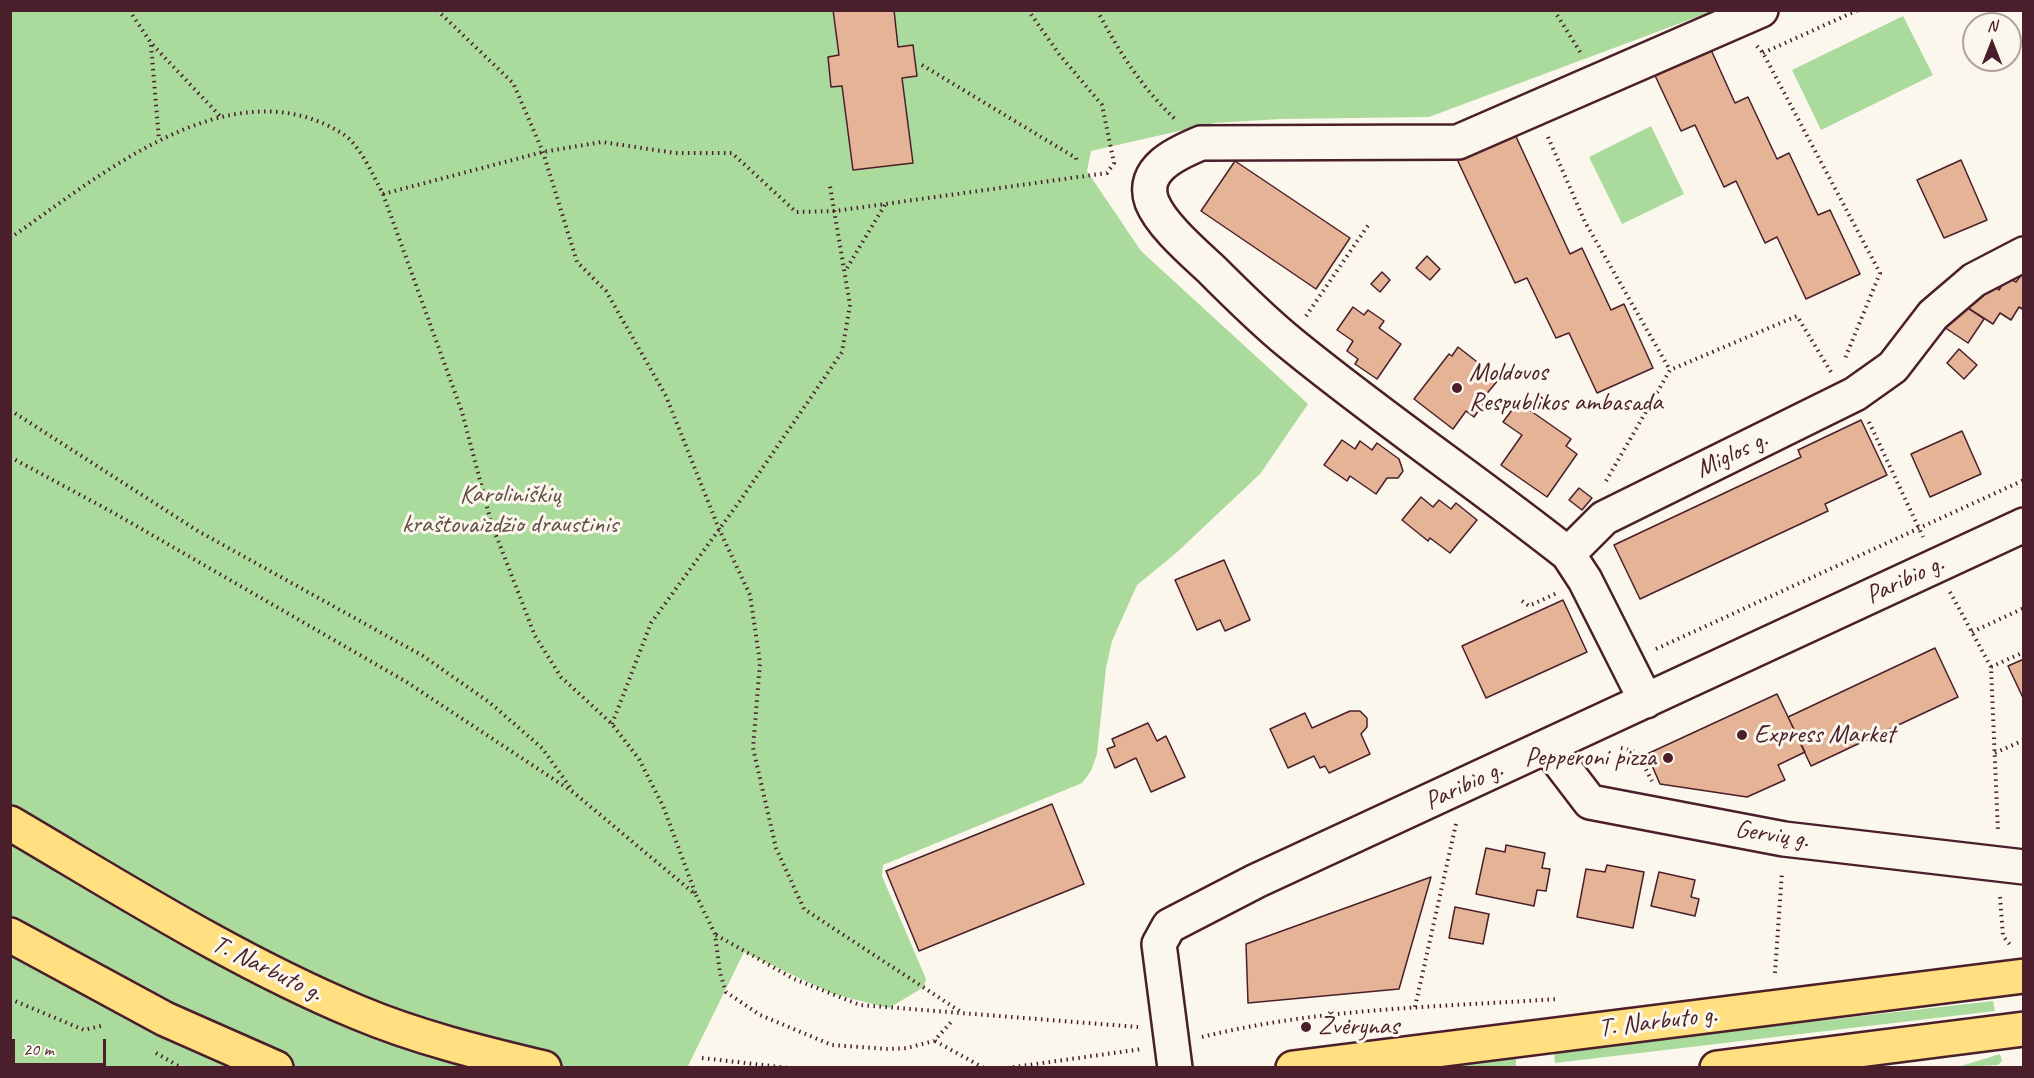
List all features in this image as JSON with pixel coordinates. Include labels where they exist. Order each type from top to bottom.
[{"type":"main road","name":"T. Narbuto g.","points":[[10,823],[228,952],[358,1013],[480,1053],[544,1068]]},
{"type":"main road","points":[[10,935],[165,1019],[276,1068]]},
{"type":"main road","name":"T. Narbuto g.","points":[[1293,1068],[1358,1064],[2024,976]]},
{"type":"main road","name":"T. Narbuto g.","points":[[1717,1068],[2024,1029]]},
{"type":"street","points":[[1646,701],[1585,580],[1568,554],[1288,341],[1195,255],[1163,220],[1152,201],[1152,178],[1158,167],[1178,152],[1201,143],[1458,142],[1761,10]]},
{"type":"street","name":"Miglos g.","points":[[1568,554],[1604,518],[1845,387],[1893,367],[1933,315],[1974,280],[2024,254]]},
{"type":"street","name":"Paribio g.","points":[[1172,1047],[1159,944],[1169,926],[1256,881],[2024,525]]},
{"type":"street","name":"Gervių g.","points":[[1548,747],[1590,802],[1784,839],[2011,866]]},
{"type":"path","points":[[129,10],[151,43],[220,116]]},
{"type":"path","points":[[437,10],[513,82],[543,152],[577,262],[606,291],[666,396],[719,529],[750,595],[760,663],[753,748],[776,848],[804,909],[961,1012]]},
{"type":"path","points":[[383,195],[543,152],[602,142],[675,153],[732,153],[796,212],[835,211],[1107,172],[1114,163],[1102,105],[1059,54],[1028,10]]},
{"type":"path","points":[[1097,10],[1119,51],[1150,96],[1201,143]]},
{"type":"path","points":[[1554,10],[1579,49]]},
{"type":"path","points":[[1845,387],[1880,273],[1763,53],[1858,10]]},
{"type":"path","points":[[151,43],[159,140]]},
{"type":"path","points":[[922,65],[1076,158],[1077,162]]},
{"type":"path","points":[[1536,109],[1585,222],[1670,370]]},
{"type":"path","points":[[10,238],[159,140],[220,116],[275,112],[313,121],[345,135],[367,164],[383,195],[462,411],[491,522],[535,636],[561,677],[612,724],[639,759],[663,806],[696,895],[715,934],[720,973],[726,992],[760,1015],[832,1045],[907,1048],[934,1041],[952,1021]]},
{"type":"path","points":[[612,724],[651,623],[842,352],[850,305],[846,268],[830,186]]},
{"type":"path","points":[[846,268],[886,203]]},
{"type":"path","points":[[1317,300],[1369,224]]},
{"type":"path","points":[[1605,482],[1670,370],[1797,316],[1845,387],[1920,529],[1935,566],[1991,667],[1995,753],[2011,866],[2003,936],[2011,946],[1999,947]]},
{"type":"path","points":[[10,410],[198,531],[423,656],[489,702],[542,748],[573,792]]},
{"type":"path","points":[[10,457],[114,513],[405,681],[573,792],[696,895]]},
{"type":"path","points":[[1626,663],[2024,480]]},
{"type":"path","points":[[1972,632],[2024,608]]},
{"type":"path","points":[[1991,667],[2024,652]]},
{"type":"path","points":[[1995,753],[2024,740]]},
{"type":"path","points":[[1415,1007],[1465,785]]},
{"type":"path","points":[[1775,973],[1784,839]]},
{"type":"path","points":[[715,934],[794,980],[860,1005],[900,1010],[961,1012],[1172,1047]]},
{"type":"path","points":[[1764,974],[1787,971]]},
{"type":"path","points":[[10,999],[84,1030],[105,1025]]},
{"type":"path","points":[[1007,1068],[1172,1047],[1243,1027],[1415,1007],[1559,999]]},
{"type":"path","points":[[934,1041],[984,1068]]},
{"type":"path","points":[[702,1058],[789,1068]]},
{"type":"green space","name":"Karoliniškių kraštovaizdžio draustinis","points":[[10,11],[1713,11],[1429,117],[1281,119],[1214,123],[1091,151],[1087,171],[1141,251],[1308,404],[1260,474],[1175,554],[1137,585],[1112,641],[1106,668],[1097,754],[1091,771],[1082,783],[883,865],[882,876],[926,979],[924,987],[889,1008],[833,994],[744,952],[687,1068],[11,1067]]},
{"type":"green space","points":[[1903,16],[1933,75],[1821,130],[1792,70]]},
{"type":"green space","points":[[1651,126],[1684,194],[1622,224],[1589,157]]},
{"type":"green space","points":[[1993,1001],[1995,1011],[1555,1063],[1554,1051]]},
{"type":"green space","points":[[1516,1054],[1516,1067],[1430,1068]]},
{"type":"green space","points":[[2000,1054],[2002,1061],[1998,1065],[1958,1067]]},
{"type":"building","points":[[833,10],[894,10],[898,47],[913,45],[917,76],[902,78],[913,163],[853,170],[842,86],[831,87],[828,57],[839,55]]},
{"type":"building","points":[[1707,41],[1735,103],[1748,97],[1777,159],[1789,153],[1818,215],[1830,210],[1860,274],[1806,299],[1777,237],[1765,243],[1736,181],[1724,187],[1695,125],[1681,131],[1651,67]]},
{"type":"building","points":[[1513,130],[1570,254],[1582,248],[1611,310],[1624,304],[1653,368],[1597,393],[1569,333],[1556,338],[1527,278],[1515,283],[1456,157]]},
{"type":"building","points":[[1961,160],[1987,220],[1944,238],[1917,180]]},
{"type":"building","points":[[1235,161],[1350,238],[1316,289],[1201,211]]},
{"type":"building","points":[[1427,256],[1440,269],[1430,280],[1416,268]]},
{"type":"building","points":[[2024,271],[2024,310],[2019,307],[2011,320],[2000,313],[1993,324],[1965,306],[1975,291],[1983,296],[1991,284],[1999,290],[2007,277],[2016,282]]},
{"type":"building","points":[[1382,272],[1390,280],[1380,292],[1371,284]]},
{"type":"building","points":[[1960,303],[1984,319],[1968,343],[1944,327]]},
{"type":"building","points":[[1353,307],[1364,315],[1368,310],[1384,321],[1379,328],[1401,344],[1377,379],[1355,364],[1358,359],[1347,351],[1353,341],[1337,330]]},
{"type":"building","name":"Moldovos Respublikos ambasada","points":[[1458,347],[1499,379],[1484,397],[1487,399],[1474,417],[1466,411],[1453,429],[1414,399],[1449,354],[1452,356]]},
{"type":"building","points":[[1959,349],[1977,365],[1964,379],[1947,363]]},
{"type":"building","points":[[1518,402],[1571,439],[1566,446],[1577,454],[1547,497],[1501,465],[1522,435],[1503,422]]},
{"type":"building","points":[[1861,420],[1887,475],[1825,504],[1828,511],[1640,599],[1614,545],[1801,457],[1798,450]]},
{"type":"building","points":[[1962,431],[1981,474],[1930,497],[1911,454]]},
{"type":"building","points":[[1342,440],[1355,449],[1360,441],[1372,450],[1377,443],[1399,459],[1403,471],[1398,478],[1387,478],[1376,494],[1350,476],[1347,481],[1324,465]]},
{"type":"building","points":[[1579,488],[1592,498],[1582,510],[1569,500]]},
{"type":"building","points":[[1421,497],[1433,507],[1439,500],[1451,509],[1456,503],[1477,520],[1450,553],[1430,538],[1428,541],[1402,520]]},
{"type":"building","points":[[1224,560],[1250,620],[1225,631],[1220,620],[1197,630],[1175,580]]},
{"type":"building","points":[[1563,600],[1587,652],[1486,698],[1462,646]]},
{"type":"building","points":[[1935,648],[1958,697],[1811,766],[1788,717]]},
{"type":"building","points":[[2024,659],[2024,700],[2008,666]]},
{"type":"building","name":"Express Market","points":[[1777,694],[1805,752],[1778,765],[1785,780],[1747,797],[1660,784],[1647,754]]},
{"type":"building","points":[[1350,711],[1360,711],[1367,718],[1367,727],[1361,734],[1370,754],[1329,773],[1325,766],[1320,768],[1314,756],[1288,768],[1270,729],[1305,713],[1312,728]]},
{"type":"building","points":[[1148,723],[1157,741],[1166,736],[1185,777],[1151,792],[1136,758],[1115,768],[1107,749],[1115,746],[1112,739]]},
{"type":"building","points":[[1052,804],[1084,884],[919,951],[886,871]]},
{"type":"building","points":[[1506,845],[1545,853],[1542,868],[1550,869],[1546,891],[1537,890],[1534,906],[1476,894],[1486,848],[1505,852]]},
{"type":"building","points":[[1607,865],[1644,872],[1633,928],[1577,917],[1586,869],[1605,872]]},
{"type":"building","points":[[1659,872],[1695,880],[1691,897],[1699,899],[1695,916],[1651,906]]},
{"type":"building","points":[[1431,877],[1399,989],[1248,1003],[1246,944]]},
{"type":"building","points":[[1455,907],[1489,914],[1483,944],[1449,938]]},
{"type":"place","name":"Moldovos Respublikos ambasada","points":[[1457,388]]},
{"type":"place","name":"Express Market","points":[[1742,735]]},
{"type":"place","name":"Pepperoni pizza","points":[[1668,758]]},
{"type":"place","name":"Žvėrynas","points":[[1306,1027]]}]
